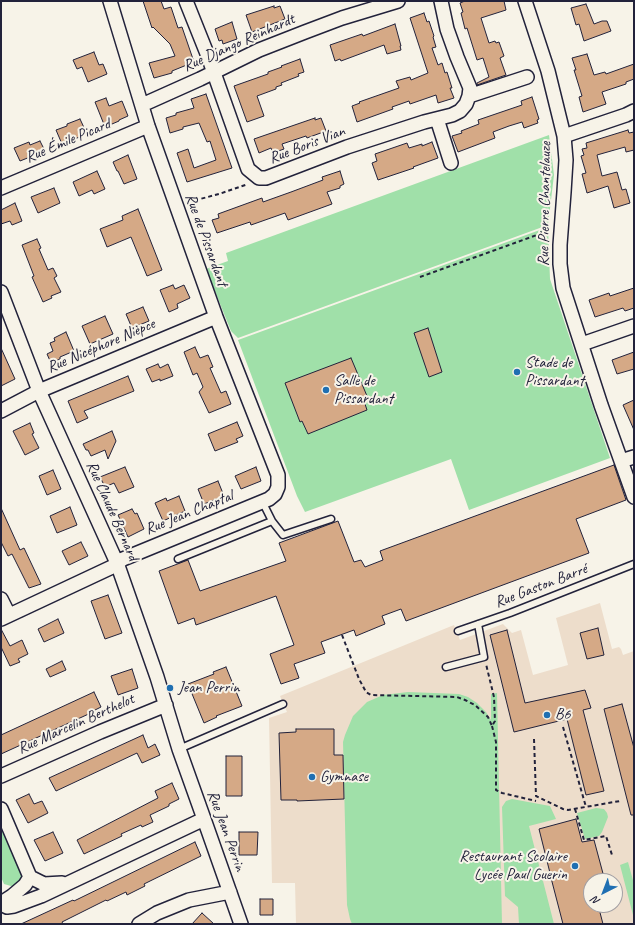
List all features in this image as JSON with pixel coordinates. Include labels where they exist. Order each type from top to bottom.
[{"type":"street","name":"Rue de Pissardant","points":[[110,1],[148,126],[216,317],[278,475],[278,487]]},
{"type":"street","name":"Rue Boris Vian","points":[[186,1],[214,72],[248,169],[259,178],[266,178],[348,147],[452,115],[460,111],[466,104],[469,96]]},
{"type":"street","name":"Rue Django Reinhardt","points":[[142,105],[259,50],[342,18],[398,1]]},
{"type":"street","points":[[440,1],[454,50],[470,88],[469,96],[527,77]]},
{"type":"street","name":"Rue Pierre Chantelauze","points":[[525,1],[548,71],[564,136],[566,160],[560,264],[563,288],[582,344],[600,405],[634,497]]},
{"type":"street","points":[[564,136],[634,111]]},
{"type":"street","points":[[437,119],[451,163]]},
{"type":"street","name":"Rue Émile Picard","points":[[1,188],[148,126]]},
{"type":"street","name":"Rue Claude Bernard","points":[[1,292],[40,391],[117,563],[180,749]]},
{"type":"street","name":"Rue Nicéphore Nièpce","points":[[1,411],[40,391],[216,317]]},
{"type":"street","points":[[582,344],[634,326]]},
{"type":"street","points":[[621,461],[634,457]]},
{"type":"street","name":"Rue Jean Chaptal","points":[[5,617],[112,567],[123,559],[269,499],[275,494],[278,487]]},
{"type":"street","points":[[1,599],[5,617]]},
{"type":"street","name":"Rue Marcelin Berthelot","points":[[1,776],[100,732],[166,705]]},
{"type":"street","name":"Rue Jean Perrin","points":[[180,749],[241,924]]},
{"type":"street","points":[[1,809],[30,877],[44,884],[69,882]]},
{"type":"street","points":[[30,877],[25,885],[1,904],[7,907],[14,906],[41,896],[204,819]]},
{"type":"street","points":[[139,924],[157,913],[189,900],[230,892]]},
{"type":"lane","points":[[262,502],[272,521],[283,535],[331,519]]},
{"type":"lane","points":[[178,559],[272,521]]},
{"type":"lane","name":"Rue Gaston Barré","points":[[458,631],[510,613],[634,564]]},
{"type":"lane","points":[[446,667],[484,657],[478,624]]},
{"type":"lane","points":[[180,749],[283,704]]},
{"type":"path","points":[[178,211],[200,199],[250,183],[256,176]]},
{"type":"path","points":[[420,277],[561,227]]},
{"type":"path","points":[[342,634],[359,679],[366,692],[372,694],[457,697],[475,705],[488,718],[492,726],[496,742],[496,790],[502,793],[536,801]]},
{"type":"path","points":[[484,657],[494,697],[495,720],[492,726]]},
{"type":"path","points":[[563,727],[586,807]]},
{"type":"path","points":[[534,739],[536,796],[564,809],[574,809],[620,800]]},
{"type":"path","points":[[580,788],[584,787]]},
{"type":"path","points":[[574,809],[584,840],[606,836],[612,855]]},
{"type":"shaded area","points":[[600,603],[612,649],[619,647],[623,655],[634,651],[634,924],[296,924],[295,883],[272,883],[269,718],[287,712],[280,696],[454,625],[460,640],[503,624],[512,633],[521,630],[533,675],[568,665],[556,618]]},
{"type":"green space","points":[[549,135],[554,175],[548,225],[238,338],[231,331],[206,269],[228,261],[226,253]]},
{"type":"green space","points":[[548,227],[550,279],[610,458],[469,510],[451,459],[305,512],[297,496],[238,340]]},
{"type":"green space","points":[[408,692],[459,694],[468,697],[486,712],[491,720],[491,694],[497,693],[502,924],[352,924],[347,905],[343,742],[353,716],[367,702],[383,695]]},
{"type":"green space","points":[[512,799],[550,806],[556,819],[529,826],[554,924],[519,924],[518,907],[505,896],[502,807],[506,801]]},
{"type":"green space","points":[[596,808],[604,809],[608,817],[599,836],[585,839],[577,813]]},
{"type":"green space","points":[[1,821],[25,876],[18,888],[4,884],[1,877]]},
{"type":"green space","points":[[628,862],[634,884],[634,915],[633,915],[620,865]]},
{"type":"building","points":[[143,1],[161,1],[164,9],[171,7],[178,28],[182,27],[194,62],[172,71],[172,73],[154,78],[149,63],[175,56],[170,44],[153,27],[152,28]]},
{"type":"building","points":[[465,1],[504,1],[506,10],[481,18],[489,43],[495,41],[496,43],[499,42],[504,56],[500,58],[506,75],[477,85],[477,83],[489,77],[483,58],[477,60],[467,28],[465,29],[461,13],[463,12],[460,3]]},
{"type":"building","points":[[586,4],[594,24],[607,21],[611,31],[584,41],[579,24],[576,25],[571,8]]},
{"type":"building","points":[[274,6],[274,8],[280,6],[285,19],[252,32],[246,15]]},
{"type":"building","points":[[424,13],[427,22],[429,21],[434,36],[436,47],[432,48],[438,65],[442,63],[445,73],[447,72],[452,88],[450,88],[454,98],[438,103],[436,95],[410,104],[409,101],[392,107],[393,109],[357,122],[352,106],[360,103],[359,102],[399,88],[396,81],[410,77],[411,80],[428,73],[410,18]]},
{"type":"building","points":[[232,22],[237,39],[223,44],[222,40],[219,41],[215,29]]},
{"type":"building","points":[[395,24],[401,50],[387,54],[384,45],[341,61],[340,59],[335,61],[330,45],[362,34],[363,36]]},
{"type":"building","points":[[94,52],[99,65],[103,64],[107,74],[88,82],[82,67],[77,69],[73,60]]},
{"type":"building","points":[[587,54],[594,75],[605,72],[606,74],[634,64],[634,79],[626,82],[626,84],[602,92],[606,104],[583,112],[579,97],[582,96],[572,58]]},
{"type":"building","points":[[300,59],[304,72],[298,74],[299,76],[281,83],[282,85],[276,87],[276,89],[257,96],[264,116],[247,122],[234,86],[268,74],[268,72]]},
{"type":"building","points":[[206,94],[232,168],[187,182],[177,153],[188,149],[194,168],[216,160],[210,141],[207,142],[199,123],[183,127],[183,129],[170,133],[166,118],[176,115],[176,113],[194,108],[191,99]]},
{"type":"building","points":[[532,97],[539,119],[537,120],[538,123],[524,128],[522,122],[509,126],[493,132],[495,138],[458,152],[452,136],[462,133],[461,131],[479,124],[478,120],[522,105],[521,101]]},
{"type":"building","points":[[106,98],[109,106],[122,101],[128,116],[105,127],[95,102]]},
{"type":"building","points":[[315,118],[315,120],[321,118],[326,131],[307,138],[306,136],[282,144],[284,149],[273,153],[271,148],[259,153],[254,139]]},
{"type":"building","points":[[80,119],[87,134],[62,144],[56,130]]},
{"type":"building","points":[[628,130],[629,133],[634,132],[634,150],[626,152],[625,147],[597,155],[602,176],[617,172],[622,190],[626,189],[630,203],[614,208],[608,186],[587,193],[582,174],[586,173],[581,156],[584,155],[582,149],[587,148],[586,143]]},
{"type":"building","points":[[40,141],[45,151],[20,161],[14,148],[29,142],[30,145]]},
{"type":"building","points":[[432,142],[438,158],[378,180],[372,163],[377,161],[375,154],[407,143],[409,148],[422,144],[422,146]]},
{"type":"building","points":[[128,155],[137,179],[124,184],[113,162]]},
{"type":"building","points":[[97,171],[105,189],[94,194],[92,190],[79,196],[73,182]]},
{"type":"building","points":[[340,171],[344,184],[340,186],[340,188],[327,192],[332,204],[288,220],[285,213],[251,225],[250,222],[217,233],[212,220],[219,218],[218,214],[262,198],[263,202],[323,180],[322,177]]},
{"type":"building","points":[[54,188],[60,203],[38,213],[31,197]]},
{"type":"building","points":[[15,203],[22,221],[12,225],[10,221],[1,224],[1,210]]},
{"type":"building","points":[[138,209],[162,270],[147,276],[131,237],[107,247],[100,229],[123,220],[122,216]]},
{"type":"building","points":[[37,239],[41,248],[39,249],[48,270],[53,268],[57,276],[54,278],[61,292],[51,296],[52,298],[43,302],[32,277],[34,276],[22,245]]},
{"type":"building","points":[[173,285],[175,289],[184,285],[190,298],[177,304],[178,308],[169,312],[160,290]]},
{"type":"building","points":[[634,288],[634,308],[625,311],[623,308],[595,317],[589,300],[609,293],[610,296]]},
{"type":"building","points":[[143,307],[149,321],[132,328],[126,314]]},
{"type":"building","points":[[105,316],[113,334],[90,344],[82,326]]},
{"type":"building","points":[[428,328],[442,372],[429,377],[414,333]]},
{"type":"building","points":[[66,332],[74,351],[51,363],[47,354],[53,351],[50,343],[55,341],[54,338]]},
{"type":"building","points":[[195,347],[200,358],[208,355],[213,367],[210,368],[221,393],[226,391],[231,404],[209,413],[199,392],[203,387],[197,373],[193,375],[184,352]]},
{"type":"building","points":[[1,348],[15,379],[1,386]]},
{"type":"building","points":[[634,352],[634,369],[617,374],[612,360]]},
{"type":"building","name":"Salle de Pissardant","points":[[351,358],[367,396],[363,398],[367,410],[308,434],[302,421],[300,422],[285,383]]},
{"type":"building","points":[[158,364],[160,368],[168,364],[173,376],[160,381],[160,379],[152,382],[146,369]]},
{"type":"building","points":[[128,376],[134,391],[84,411],[88,418],[77,423],[68,401]]},
{"type":"building","points":[[634,400],[634,430],[623,405]]},
{"type":"building","points":[[237,422],[243,436],[236,439],[238,442],[215,451],[208,434]]},
{"type":"building","points":[[30,423],[34,433],[32,434],[39,448],[25,455],[13,431]]},
{"type":"building","points":[[112,431],[116,441],[108,459],[105,450],[91,456],[83,444]]},
{"type":"building","points":[[614,465],[626,500],[576,519],[589,553],[406,621],[401,609],[382,616],[385,624],[356,636],[354,630],[321,642],[325,653],[294,664],[299,678],[281,684],[270,654],[294,645],[276,596],[196,625],[194,618],[178,624],[159,571],[188,560],[200,591],[286,561],[279,543],[338,521],[354,562],[361,560],[365,567],[383,560],[380,551]]},
{"type":"building","points":[[125,467],[134,487],[119,493],[114,483],[105,487],[100,477]]},
{"type":"building","points":[[256,467],[261,481],[241,489],[235,476]]},
{"type":"building","points":[[53,470],[61,489],[47,495],[39,476]]},
{"type":"building","points":[[218,481],[224,496],[204,504],[198,489]]},
{"type":"building","points":[[179,496],[185,511],[163,521],[155,503],[166,498],[167,501]]},
{"type":"building","points":[[70,507],[77,525],[57,533],[50,516]]},
{"type":"building","points":[[1,508],[20,550],[24,548],[41,584],[29,588],[12,554],[8,556],[1,542]]},
{"type":"building","points":[[132,509],[135,514],[137,513],[144,529],[128,537],[118,515]]},
{"type":"building","points":[[81,542],[88,556],[69,565],[62,551]]},
{"type":"building","points":[[108,595],[122,633],[105,639],[91,601]]},
{"type":"building","points":[[58,619],[64,633],[44,642],[38,629]]},
{"type":"building","points":[[598,628],[604,655],[587,659],[580,633]]},
{"type":"building","points":[[1,629],[10,646],[22,640],[28,654],[18,659],[20,662],[10,666],[1,647]]},
{"type":"building","name":"B6","points":[[507,630],[525,703],[585,690],[591,708],[583,710],[604,791],[586,795],[567,719],[514,732],[490,635]]},
{"type":"building","points":[[62,661],[66,670],[50,677],[46,669]]},
{"type":"building","points":[[226,667],[242,706],[216,716],[217,717],[204,723],[188,684],[214,674],[213,672]]},
{"type":"building","points":[[132,669],[138,688],[118,695],[111,676]]},
{"type":"building","points":[[94,692],[101,707],[1,754],[1,735]]},
{"type":"building","points":[[622,704],[634,748],[634,815],[631,815],[604,709]]},
{"type":"building","name":"Gymnase","points":[[296,729],[334,729],[334,755],[343,755],[344,799],[297,801],[281,800],[279,733],[296,732]]},
{"type":"building","points":[[143,735],[148,748],[155,744],[160,755],[142,763],[137,753],[56,791],[49,778]]},
{"type":"building","points":[[226,756],[242,756],[242,796],[226,796]]},
{"type":"building","points":[[172,783],[179,799],[169,804],[169,806],[150,815],[153,822],[142,827],[141,825],[121,834],[122,836],[84,854],[77,840],[158,798],[155,791]]},
{"type":"building","points":[[29,794],[34,804],[42,801],[48,813],[28,823],[16,800]]},
{"type":"building","name":"Restaurant Scolaire Lycée Paul Guerin","points":[[576,819],[582,842],[594,840],[603,873],[583,873],[583,913],[600,913],[603,924],[563,924],[539,829]]},
{"type":"building","points":[[53,832],[63,853],[45,861],[34,840]]},
{"type":"building","points":[[239,832],[258,832],[257,855],[239,855]]},
{"type":"building","points":[[195,842],[201,856],[144,884],[145,886],[127,895],[126,892],[107,901],[106,900],[62,922],[63,924],[21,924],[73,900],[74,901]]},
{"type":"building","points":[[260,899],[273,899],[273,915],[260,915]]},
{"type":"building","points":[[202,913],[214,924],[192,924]]},
{"type":"place","name":"Stade de Pissardant","points":[[517,372]]},
{"type":"place","name":"Salle de Pissardant","points":[[326,390]]},
{"type":"place","name":"Jean Perrin","points":[[170,688]]},
{"type":"place","name":"B6","points":[[547,715]]},
{"type":"place","name":"Gymnase","points":[[312,777]]},
{"type":"place","name":"Restaurant Scolaire Lycée Paul Guerin","points":[[575,866]]}]
